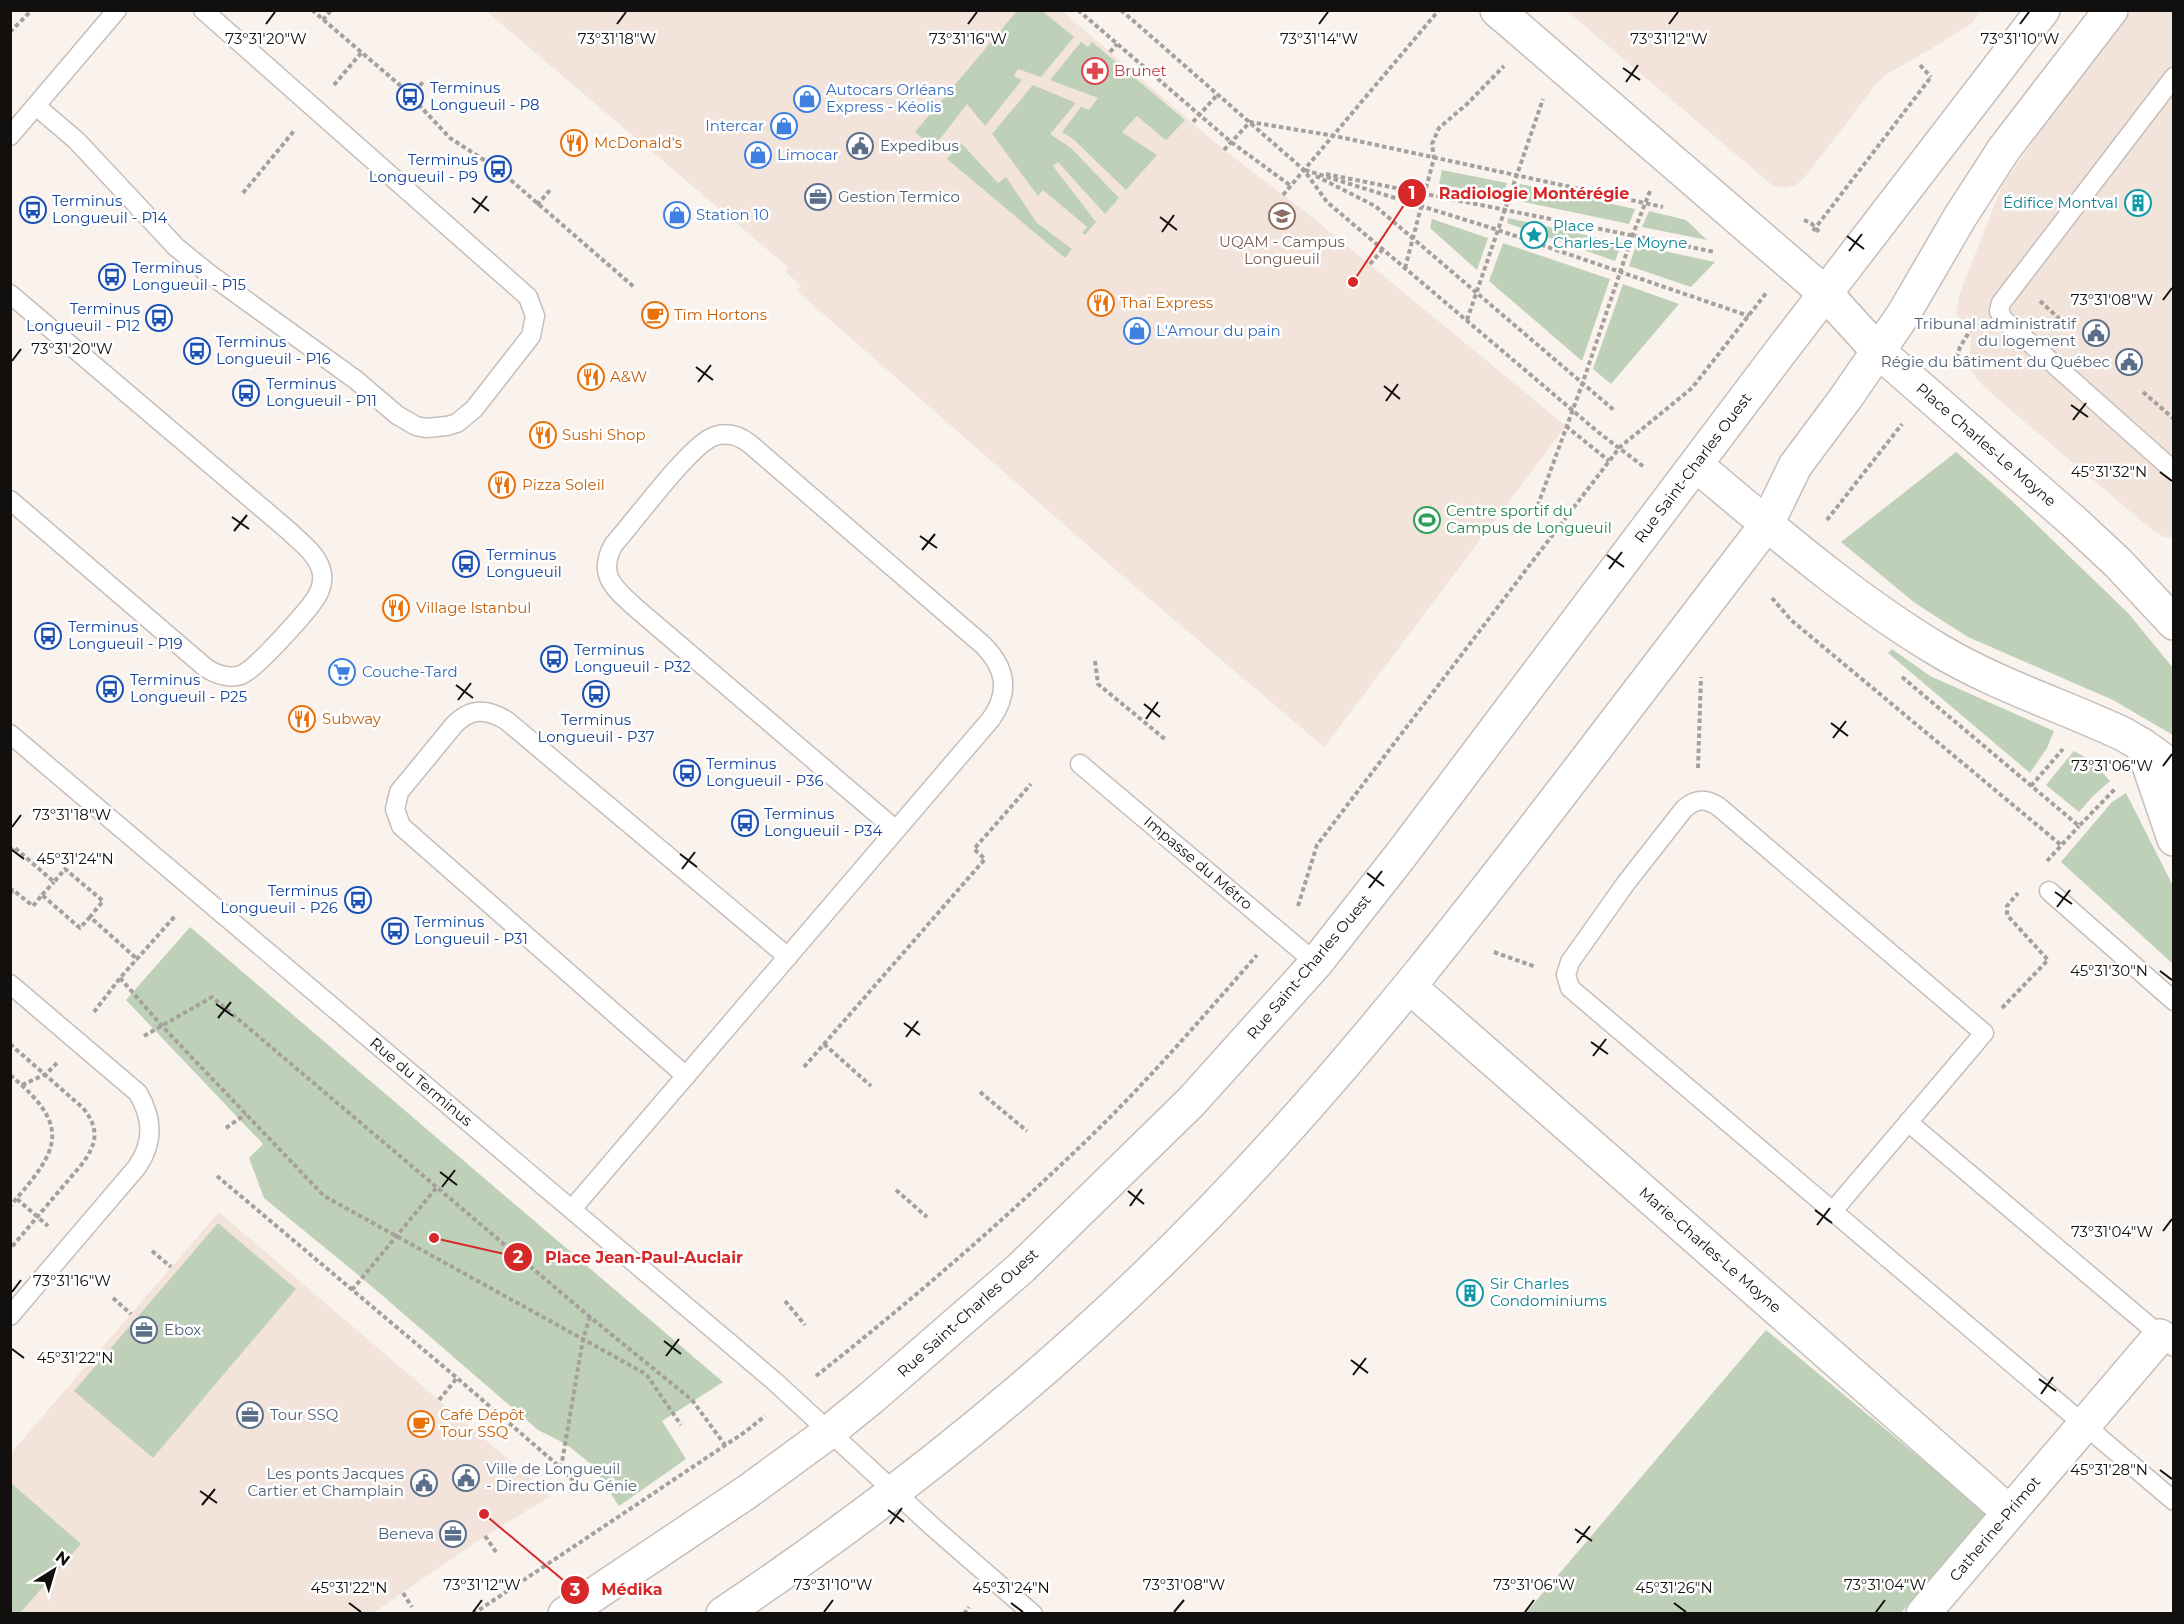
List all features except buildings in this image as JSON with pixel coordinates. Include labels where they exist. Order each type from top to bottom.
[{"type":"street","name":"Place Charles-Le Moyne","points":[[1497,10],[1826,294],[1878,351],[2073,521],[2118,563],[2174,623]]},
{"type":"street","name":"Rue Saint-Charles Ouest","points":[[565,1614],[747,1492],[829,1432],[914,1362],[1022,1267],[1151,1143],[1258,1029],[1317,963],[1477,757],[2043,10]]},
{"type":"street","points":[[723,1614],[804,1559],[896,1491],[1023,1388],[1159,1263],[1251,1170],[1341,1069],[1410,987],[1561,794],[1767,524],[1794,466],[1845,399],[1903,315],[1960,217],[2004,149],[2111,10]]},
{"type":"street","points":[[1696,465],[1820,569],[1937,650],[2083,715],[2142,745],[2174,768]]},
{"type":"street","points":[[2142,745],[2174,839]]},
{"type":"street","name":"Marie-Charles-Le Moyne","points":[[1410,987],[2009,1512]]},
{"type":"street","name":"Catherine-Primot","points":[[1923,1614],[2084,1425],[2167,1342]]},
{"type":"lane","points":[[10,136],[117,10]]},
{"type":"lane","points":[[36,106],[77,141],[176,247],[208,273],[356,380],[406,421],[426,428],[457,423],[474,409],[531,336],[535,316],[528,297],[203,10]]},
{"type":"lane","points":[[2174,77],[2004,299],[1999,311],[2002,319],[2174,471]]},
{"type":"lane","points":[[10,294],[289,531],[316,558],[320,567],[322,586],[312,603],[256,664],[240,675],[222,676],[206,668],[10,500]]},
{"type":"lane","points":[[572,1209],[788,957],[896,830],[998,710],[1003,688],[999,665],[983,645],[750,444],[732,435],[713,436],[695,449],[614,544],[607,560],[607,569],[613,586],[896,830]]},
{"type":"lane","points":[[686,1076],[401,826],[395,809],[399,792],[454,725],[461,717],[479,710],[497,714],[788,957]]},
{"type":"lane","name":"Rue du Terminus","points":[[10,734],[773,1380],[934,1528],[1033,1614]]},
{"type":"lane","name":"Impasse du Métro","points":[[1080,764],[1317,963]]},
{"type":"lane","points":[[1832,1212],[1984,1033],[1719,807],[1704,800],[1689,804],[1626,883],[1570,962],[1566,975],[1570,988],[1832,1212],[2174,1501]]},
{"type":"lane","points":[[2049,891],[2174,1001]]},
{"type":"lane","points":[[10,984],[138,1093],[148,1113],[150,1125],[147,1147],[137,1167],[10,1316]]},
{"type":"lane","points":[[1908,1122],[2167,1342]]},
{"type":"path","points":[[10,32],[32,10]]},
{"type":"path","points":[[312,10],[402,87],[450,138],[498,169],[634,287]]},
{"type":"path","points":[[322,20],[331,10]]},
{"type":"path","points":[[1078,10],[1231,142],[1291,186]]},
{"type":"path","points":[[1121,10],[1304,170],[1327,202],[1573,410],[1649,471]]},
{"type":"path","points":[[1283,195],[1439,10]]},
{"type":"path","points":[[1110,52],[1117,44]]},
{"type":"path","points":[[1405,268],[1434,158],[1432,144],[1439,128],[1473,98],[1506,63]]},
{"type":"path","points":[[1822,219],[1931,77],[1920,65]]},
{"type":"path","points":[[410,97],[423,82]]},
{"type":"path","points":[[1193,122],[1218,94]]},
{"type":"path","points":[[1467,320],[1544,97]]},
{"type":"path","points":[[1250,122],[1335,136],[1666,207]]},
{"type":"path","points":[[1224,150],[1250,122]]},
{"type":"path","points":[[1304,170],[1720,253]]},
{"type":"path","points":[[1304,170],[1498,231],[1749,316]]},
{"type":"path","points":[[1304,170],[1375,206],[1615,411]]},
{"type":"path","points":[[1535,513],[1652,186]]},
{"type":"path","points":[[537,205],[550,190]]},
{"type":"path","points":[[1370,264],[1383,249]]},
{"type":"path","points":[[1294,911],[1304,892],[1317,845],[1609,461],[1620,447],[1692,388],[1769,289]]},
{"type":"path","points":[[2054,315],[2064,323]]},
{"type":"path","points":[[1954,366],[1965,337],[1977,321]]},
{"type":"path","points":[[2143,392],[2174,419]]},
{"type":"path","points":[[1827,520],[1906,419]]},
{"type":"path","points":[[1566,426],[1609,461]]},
{"type":"path","points":[[1772,598],[1791,620],[2061,845]]},
{"type":"path","points":[[1095,661],[1098,684],[1166,741]]},
{"type":"path","points":[[1899,674],[2079,826],[2119,785]]},
{"type":"path","points":[[1697,762],[1701,676]]},
{"type":"path","points":[[2031,786],[2069,742]]},
{"type":"path","points":[[804,1067],[985,859],[974,849],[1031,784]]},
{"type":"path","points":[[10,851],[14,847],[54,882]]},
{"type":"path","points":[[12,890],[33,906],[42,895],[65,869],[103,901],[80,928],[42,895]]},
{"type":"path","points":[[88,1019],[120,978],[177,915]]},
{"type":"path","points":[[90,917],[138,960]]},
{"type":"path","points":[[856,1344],[1020,1202],[1089,1138],[1198,1022],[1263,948]]},
{"type":"path","points":[[1494,952],[1533,966]]},
{"type":"path","points":[[120,978],[162,1026],[324,1196],[646,1374],[681,1425]]},
{"type":"path","points":[[144,1036],[212,997],[590,1317],[692,1400],[725,1445]]},
{"type":"path","points":[[10,1044],[83,1108],[89,1116],[95,1133],[92,1151],[10,1249]]},
{"type":"path","points":[[824,1044],[871,1086]]},
{"type":"path","points":[[22,1085],[46,1074],[59,1060]]},
{"type":"path","points":[[10,1076],[40,1102],[46,1112],[52,1133],[52,1143],[45,1164],[10,1206]]},
{"type":"path","points":[[980,1092],[1027,1131]]},
{"type":"path","points":[[226,1128],[246,1114]]},
{"type":"path","points":[[217,1176],[457,1378],[561,1468],[584,1492]]},
{"type":"path","points":[[352,1290],[437,1187]]},
{"type":"path","points":[[897,1191],[927,1217]]},
{"type":"path","points":[[17,1199],[37,1217]]},
{"type":"path","points":[[152,1251],[171,1267]]},
{"type":"path","points":[[113,1298],[131,1314]]},
{"type":"path","points":[[785,1301],[805,1325]]},
{"type":"path","points":[[561,1468],[583,1339],[590,1317]]},
{"type":"path","points":[[646,1374],[651,1368]]},
{"type":"path","points":[[439,1400],[457,1378]]},
{"type":"path","points":[[473,1614],[736,1438]]},
{"type":"path","points":[[485,1536],[496,1552]]},
{"type":"path","points":[[403,1593],[412,1607]]},
{"type":"path","points":[[964,1614],[969,1607]]},
{"type":"shaded area","points":[[486,11],[1062,11],[1224,150],[1307,213],[1566,426],[1324,747],[1132,584],[797,291],[801,286],[786,272],[788,267]]},
{"type":"shaded area","points":[[1567,11],[1981,11],[1971,24],[1887,74],[1876,84],[1805,177],[1796,185],[1786,188],[1772,185]]},
{"type":"shaded area","points":[[2128,11],[2173,11],[2173,537],[2164,537],[2152,530],[1985,388],[1973,373],[1969,359],[1972,337],[1956,313],[1960,293],[2002,186],[2100,44]]},
{"type":"shaded area","name":"Tour SSQ","points":[[219,1212],[551,1496],[485,1536],[373,1613],[11,1614],[11,1453]]},
{"type":"green space","points":[[1017,11],[1042,11],[1074,37],[1041,77],[1018,69],[1014,76],[1022,80],[985,126],[967,104],[933,148],[915,132]]},
{"type":"green space","points":[[1081,42],[1088,47],[1092,42],[1185,120],[1166,140],[1137,116],[1122,132],[1157,155],[1126,190],[1073,139],[1062,132],[1081,107],[1089,110],[1098,98],[1050,80]]},
{"type":"green space","points":[[1033,85],[1076,103],[1050,134],[1071,148],[1119,198],[1105,214],[1058,162],[1053,166],[1096,222],[1085,235],[1082,233],[1087,227],[1043,190],[1038,196],[992,134]]},
{"type":"green space","points":[[961,143],[998,183],[1006,177],[1037,223],[1072,249],[1065,258],[947,159]]},
{"type":"green space","points":[[1442,170],[1507,183],[1502,197],[1439,184]]},
{"type":"green space","points":[[1520,184],[1635,209],[1629,224],[1514,200]]},
{"type":"green space","points":[[1649,211],[1686,220],[1707,240],[1642,227]]},
{"type":"green space","points":[[1508,218],[1622,243],[1615,261],[1507,223]]},
{"type":"green space","points":[[1432,219],[1488,238],[1477,270],[1430,228]]},
{"type":"green space","points":[[1503,243],[1610,279],[1582,361],[1489,281]]},
{"type":"green space","points":[[1636,245],[1715,262],[1691,287],[1629,266]]},
{"type":"green space","points":[[1623,284],[1679,304],[1611,384],[1593,369]]},
{"type":"green space","points":[[1956,452],[2011,500],[2129,614],[2173,668],[2173,735],[2113,700],[1968,637],[1915,603],[1841,542]]},
{"type":"green space","points":[[1892,649],[1930,676],[2054,731],[2047,748],[2030,773],[1888,653]]},
{"type":"green space","points":[[2074,751],[2092,761],[2110,781],[2079,812],[2046,785]]},
{"type":"green space","points":[[2126,793],[2173,886],[2173,964],[2061,862],[2112,802]]},
{"type":"green space","points":[[190,927],[723,1382],[662,1421],[686,1459],[619,1506],[591,1464],[566,1444],[538,1430],[362,1278],[264,1198],[249,1158],[263,1144],[126,1000]]},
{"type":"green space","points":[[218,1223],[296,1289],[153,1458],[74,1391]]},
{"type":"green space","points":[[1766,1330],[1986,1513],[1901,1613],[1525,1614]]},
{"type":"green space","points":[[11,1483],[81,1544],[20,1613],[11,1613]]},
{"type":"place","name":"Brunet","points":[[1095,71]]},
{"type":"place","name":"Terminus Longueuil - P8","points":[[410,97]]},
{"type":"place","name":"Autocars Orléans Express - Kéolis","points":[[807,99]]},
{"type":"place","name":"Intercar","points":[[784,126]]},
{"type":"place","name":"McDonald's","points":[[574,143]]},
{"type":"place","name":"Expedibus","points":[[860,146]]},
{"type":"place","name":"Limocar","points":[[758,155]]},
{"type":"place","name":"Terminus Longueuil - P9","points":[[498,169]]},
{"type":"place","name":"Gestion Termico","points":[[818,197]]},
{"type":"place","name":"Édifice Montval","points":[[2138,203]]},
{"type":"place","name":"Terminus Longueuil - P14","points":[[33,210]]},
{"type":"place","name":"Station 10","points":[[677,215]]},
{"type":"place","name":"UQAM - Campus Longueuil","points":[[1282,216]]},
{"type":"place","name":"Place Charles-Le Moyne","points":[[1534,235]]},
{"type":"place","name":"Terminus Longueuil - P15","points":[[112,277]]},
{"type":"place","name":"Radiologie Montérégie","points":[[1353,282]]},
{"type":"place","name":"Thaï Express","points":[[1101,303]]},
{"type":"place","name":"Tim Hortons","points":[[655,315]]},
{"type":"place","name":"Terminus Longueuil - P12","points":[[159,318]]},
{"type":"place","name":"L'Amour du pain","points":[[1137,331]]},
{"type":"place","name":"Tribunal administratif du logement","points":[[2096,333]]},
{"type":"place","name":"Terminus Longueuil - P16","points":[[197,351]]},
{"type":"place","name":"Régie du bâtiment du Québec","points":[[2129,362]]},
{"type":"place","name":"A&W","points":[[591,377]]},
{"type":"place","name":"Terminus Longueuil - P11","points":[[246,393]]},
{"type":"place","name":"Sushi Shop","points":[[543,435]]},
{"type":"place","name":"Pizza Soleil","points":[[502,485]]},
{"type":"place","name":"Centre sportif du Campus de Longueuil","points":[[1427,520]]},
{"type":"place","name":"Terminus Longueuil","points":[[466,564]]},
{"type":"place","name":"Village Istanbul","points":[[396,608]]},
{"type":"place","name":"Terminus Longueuil - P19","points":[[48,636]]},
{"type":"place","name":"Terminus Longueuil - P32","points":[[554,659]]},
{"type":"place","name":"Couche-Tard","points":[[342,672]]},
{"type":"place","name":"Terminus Longueuil - P25","points":[[110,689]]},
{"type":"place","name":"Terminus Longueuil - P37","points":[[596,694]]},
{"type":"place","name":"Subway","points":[[302,719]]},
{"type":"place","name":"Terminus Longueuil - P36","points":[[687,773]]},
{"type":"place","name":"Terminus Longueuil - P34","points":[[745,823]]},
{"type":"place","name":"Terminus Longueuil - P26","points":[[358,900]]},
{"type":"place","name":"Terminus Longueuil - P31","points":[[395,931]]},
{"type":"place","name":"Place Jean-Paul-Auclair","points":[[434,1238]]},
{"type":"place","name":"Sir Charles Condominiums","points":[[1470,1293]]},
{"type":"place","name":"Ebox","points":[[144,1330]]},
{"type":"place","name":"Tour SSQ","points":[[250,1415]]},
{"type":"place","name":"Café Dépôt Tour SSQ","points":[[421,1424]]},
{"type":"place","name":"Ville de Longueuil - Direction du Génie","points":[[466,1478]]},
{"type":"place","name":"Les ponts Jacques Cartier et Champlain","points":[[424,1483]]},
{"type":"place","name":"Médika","points":[[484,1514]]},
{"type":"place","name":"Beneva","points":[[453,1534]]}]
